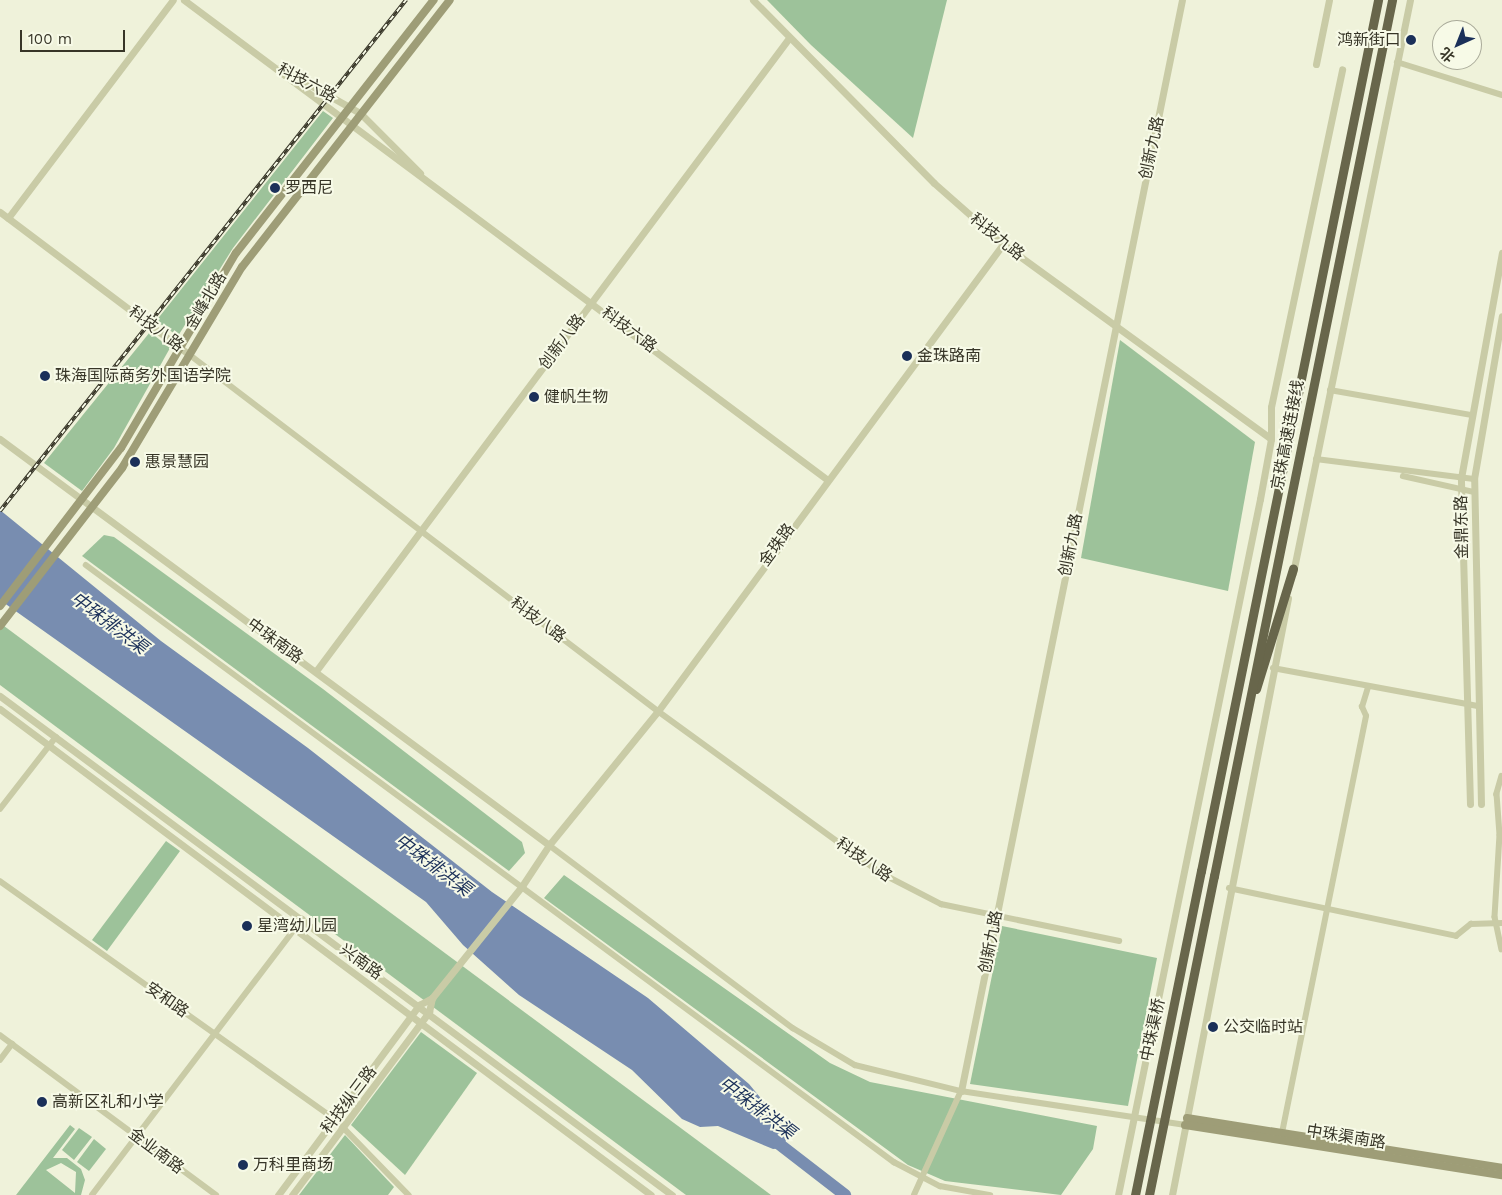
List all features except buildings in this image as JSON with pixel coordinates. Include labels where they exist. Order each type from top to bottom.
[{"type":"highway","name":"京珠高速连接线","points":[[1201,871],[1378,0]]},
{"type":"highway","name":"京珠高速连接线","points":[[1214,876],[1392,0]]},
{"type":"highway","points":[[1249,705],[1265,668],[1294,570]]},
{"type":"highway","name":"中珠渠桥","points":[[1135,1195],[1201,871]]},
{"type":"highway","name":"中珠渠桥","points":[[1149,1195],[1214,876]]},
{"type":"main road","name":"金峰北路","points":[[0,606],[58,533],[120,448],[236,253],[434,0]]},
{"type":"main road","name":"金峰北路","points":[[0,626],[95,509],[144,436],[242,267],[350,125],[450,0]]},
{"type":"main road","name":"中珠渠南路","points":[[1186,1122],[1282,1133],[1502,1168]]},
{"type":"main road","name":"中珠渠南路","points":[[1186,1122],[1502,1175]]},
{"type":"street","points":[[8,218],[174,0]]},
{"type":"street","name":"科技六路","points":[[184,0],[350,125],[592,302],[825,478]]},
{"type":"street","name":"科技九路","points":[[753,0],[934,183],[1003,244],[1271,439]]},
{"type":"street","name":"创新九路","points":[[961,1091],[1182,0]]},
{"type":"street","points":[[1316,64],[1329,0]]},
{"type":"street","points":[[1172,1195],[1229,888],[1410,0]]},
{"type":"street","name":"创新八路","points":[[316,671],[789,38]]},
{"type":"street","points":[[1397,62],[1502,94]]},
{"type":"street","name":"科技六路","points":[[271,64],[304,78],[360,113],[431,184]]},
{"type":"street","points":[[1118,1195],[1136,1116],[1271,439],[1271,407],[1342,69]]},
{"type":"street","name":"科技八路","points":[[0,212],[190,354],[420,532],[658,711],[881,873],[941,904],[996,918],[1118,941]]},
{"type":"street","name":"金珠路","points":[[432,998],[522,886],[549,845],[658,711],[825,478],[1003,244]]},
{"type":"street","name":"金鼎东路","points":[[1470,804],[1461,478],[1502,253]]},
{"type":"street","name":"金鼎东路","points":[[1481,804],[1474,479],[1502,316]]},
{"type":"street","points":[[1330,390],[1472,415]]},
{"type":"street","name":"中珠南路","points":[[0,438],[549,845]]},
{"type":"street","points":[[1316,459],[1389,471],[1474,479]]},
{"type":"street","points":[[1389,471],[1462,491],[1474,492]]},
{"type":"street","points":[[86,565],[922,1179],[990,1195]]},
{"type":"street","points":[[1273,668],[1368,688],[1467,706],[1478,706]]},
{"type":"street","points":[[1282,1133],[1328,909],[1368,688]]},
{"type":"street","name":"兴南路","points":[[0,696],[429,1012],[672,1195]]},
{"type":"street","name":"兴南路","points":[[0,709],[294,930],[422,1022],[651,1195]]},
{"type":"street","points":[[0,809],[56,737]]},
{"type":"street","points":[[1502,776],[1497,794],[1499,923],[1502,949]]},
{"type":"street","points":[[549,845],[832,1054],[855,1065],[961,1091],[1186,1122]]},
{"type":"street","name":"安和路","points":[[0,881],[335,1119],[409,1195]]},
{"type":"street","points":[[1229,888],[1456,936],[1471,924],[1499,923]]},
{"type":"street","points":[[92,1195],[302,919]]},
{"type":"street","points":[[419,1005],[432,998]]},
{"type":"street","points":[[429,1012],[432,998]]},
{"type":"street","name":"科技纵三路","points":[[278,1195],[419,1005]]},
{"type":"street","name":"科技纵三路","points":[[292,1195],[429,1012]]},
{"type":"street","name":"金业南路","points":[[0,1035],[216,1195]]},
{"type":"street","points":[[0,1060],[12,1044]]},
{"type":"street","points":[[914,1195],[961,1091]]},
{"type":"green space","points":[[767,0],[947,0],[913,138],[811,45]]},
{"type":"green space","points":[[323,111],[333,118],[233,248],[178,336],[156,321]]},
{"type":"green space","points":[[150,332],[170,348],[114,448],[82,491],[44,463]]},
{"type":"green space","points":[[1120,340],[1255,442],[1228,591],[1081,558]]},
{"type":"green space","points":[[104,535],[114,537],[323,689],[522,842],[525,853],[509,871],[82,556]]},
{"type":"green space","points":[[0,623],[771,1195],[686,1195],[0,685]]},
{"type":"green space","points":[[166,841],[180,851],[107,951],[92,940]]},
{"type":"green space","points":[[564,875],[830,1063],[870,1082],[1097,1126],[1093,1149],[1061,1195],[945,1181],[908,1165],[544,898]]},
{"type":"green space","points":[[1002,926],[1157,958],[1128,1106],[970,1084]]},
{"type":"green space","points":[[421,1032],[477,1073],[405,1175],[351,1125]]},
{"type":"green space","points":[[70,1125],[75,1129],[53,1158],[67,1158],[81,1169],[85,1180],[81,1195],[16,1195]],"holes":[[[61,1163],[76,1172],[75,1193],[46,1170]]]},
{"type":"green space","points":[[79,1128],[92,1137],[74,1160],[62,1150]]},
{"type":"green space","points":[[345,1135],[394,1187],[388,1195],[299,1195]]},
{"type":"green space","points":[[94,1139],[106,1149],[89,1171],[77,1162]]},
{"type":"water","points":[[0,510],[161,641],[308,748],[492,892],[648,998],[749,1084],[783,1125],[787,1136],[784,1148],[773,1149],[718,1126],[700,1127],[682,1119],[632,1070],[519,995],[463,945],[426,902],[0,600]]},
{"type":"waterway","name":"中珠排洪渠","points":[[770,1137],[845,1195]]},
{"type":"railway","points":[[0,511],[406,0]]},
{"type":"place","name":"鸿新街口","points":[[1411,40]]},
{"type":"place","name":"罗西尼","points":[[275,188]]},
{"type":"place","name":"金珠路南","points":[[907,356]]},
{"type":"place","name":"珠海国际商务外国语学院","points":[[45,376]]},
{"type":"place","name":"健帆生物","points":[[534,397]]},
{"type":"place","name":"惠景慧园","points":[[135,462]]},
{"type":"place","name":"星湾幼儿园","points":[[247,926]]},
{"type":"place","name":"公交临时站","points":[[1213,1027]]},
{"type":"place","name":"高新区礼和小学","points":[[42,1102]]},
{"type":"place","name":"万科里商场","points":[[243,1165]]}]
